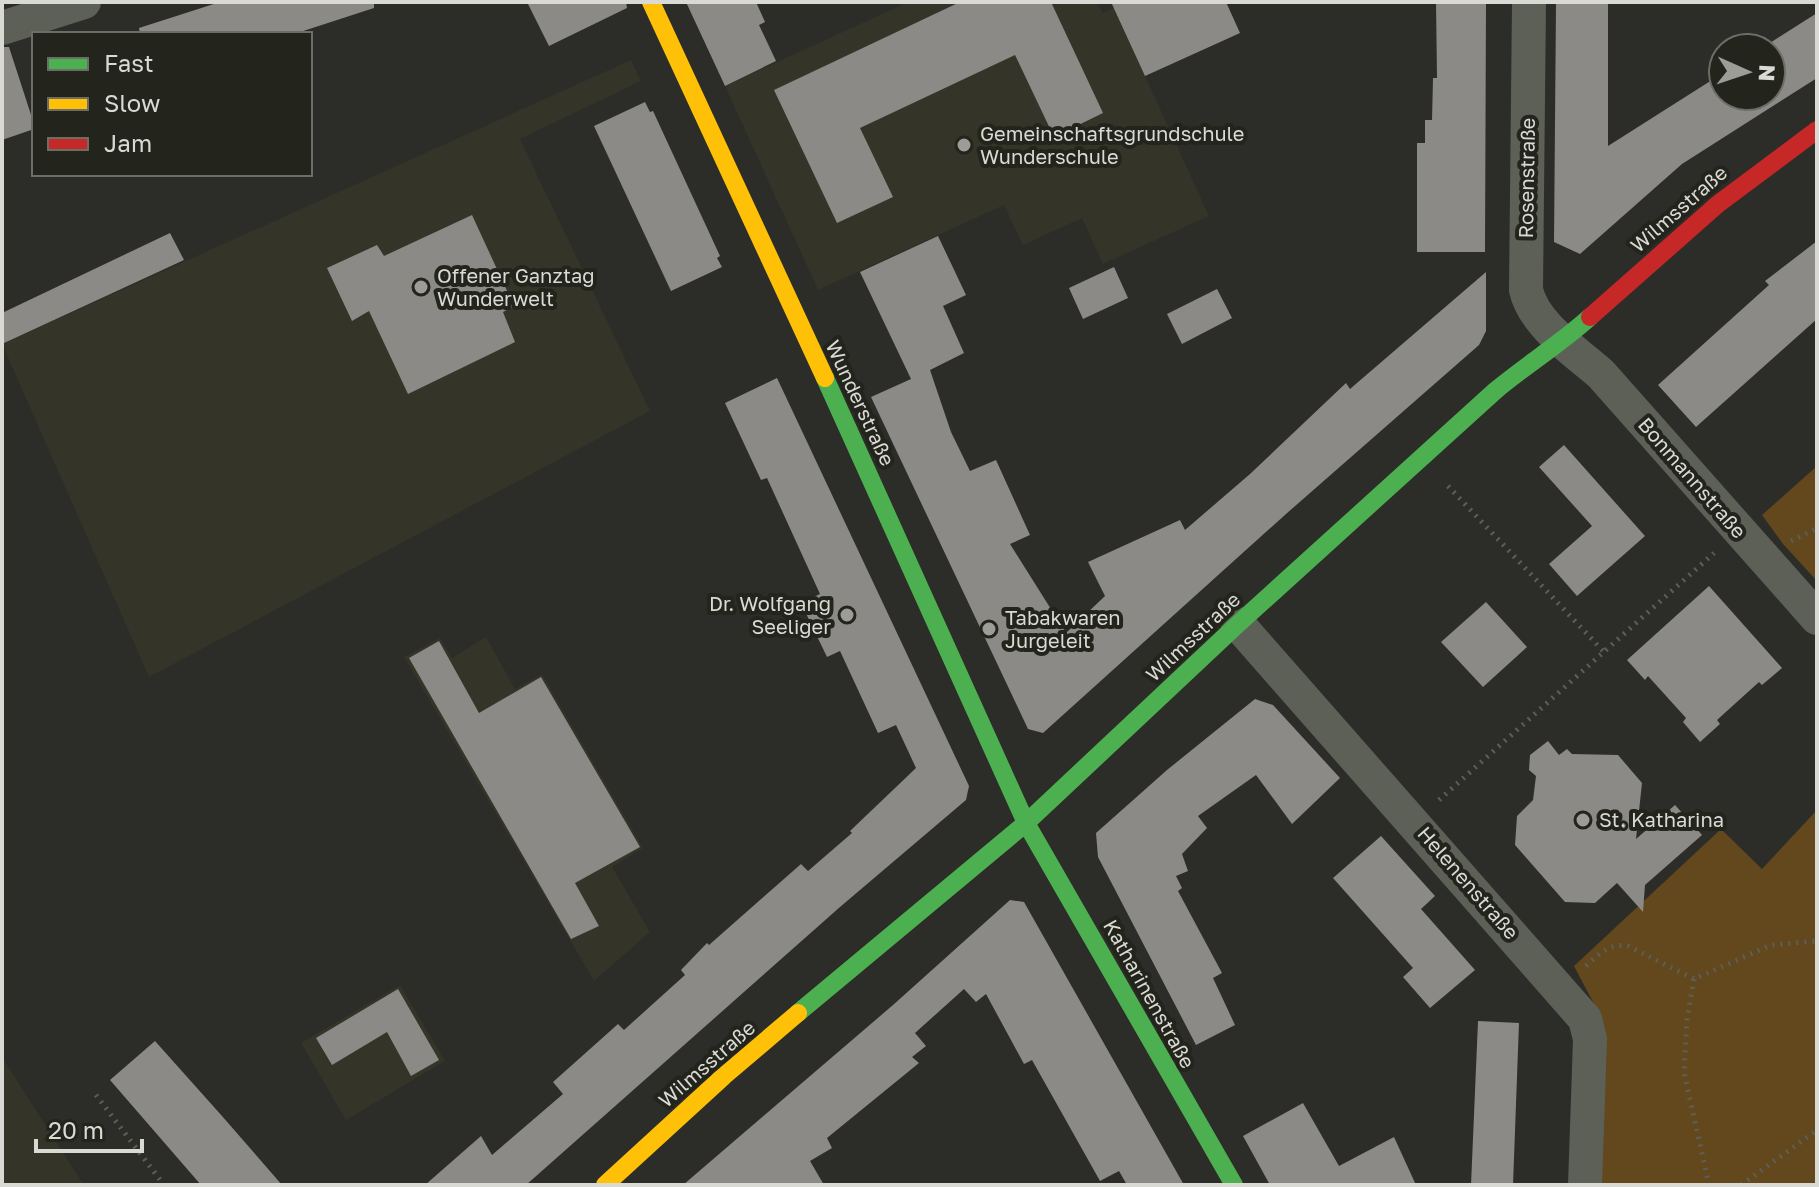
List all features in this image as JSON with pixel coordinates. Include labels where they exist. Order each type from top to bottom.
[{"type":"street","points":[[2,28],[84,2]]},
{"type":"street","name":"Wunderstraße","points":[[651,2],[910,561],[1026,823]]},
{"type":"street","name":"Rosenstraße","points":[[1529,2],[1526,290],[1534,311],[1563,341]]},
{"type":"street","name":"Wilmsstraße","points":[[605,1185],[736,1066],[1026,823],[1238,624],[1518,372],[1563,341],[1744,182],[1817,130]]},
{"type":"street","name":"Bonmannstraße","points":[[1563,341],[1601,374],[1817,618]]},
{"type":"street","name":"Helenenstraße","points":[[1238,624],[1569,998],[1589,1029],[1585,1185]]},
{"type":"street","name":"Katharinenstraße","points":[[1026,823],[1234,1185]]},
{"type":"path","points":[[1423,459],[1604,652]]},
{"type":"path","points":[[1414,822],[1739,530]]},
{"type":"path","points":[[1694,979],[1771,945],[1817,941]]},
{"type":"path","points":[[1569,998],[1577,973],[1610,946],[1617,944],[1628,946],[1694,979]]},
{"type":"path","points":[[1694,979],[1687,1020],[1684,1072],[1709,1185]]},
{"type":"path","points":[[96,1095],[164,1185]]},
{"type":"path","points":[[1741,1185],[1817,1130]]},
{"type":"shaded area","name":"Gemeinschaftsgrundschule Wunderschule","points":[[908,2],[1097,2],[1103,13],[1126,2],[1226,2],[1240,33],[1145,76],[1209,216],[1103,264],[1082,218],[1023,245],[1004,205],[818,290],[725,86]]},
{"type":"shaded area","points":[[631,60],[641,81],[520,139],[650,411],[149,677],[2,344]]},
{"type":"shaded area","points":[[1817,466],[1817,581],[1783,544],[1762,515]]},
{"type":"shaded area","points":[[486,637],[515,689],[542,674],[643,848],[612,867],[650,932],[594,981],[404,657],[440,638],[452,658]]},
{"type":"shaded area","points":[[1817,810],[1817,1185],[1598,1185],[1602,1019],[1574,966],[1721,829],[1762,869]]},
{"type":"shaded area","points":[[400,985],[445,1061],[346,1120],[301,1043]]},
{"type":"shaded area","points":[[2,1057],[84,1185],[2,1185]]},
{"type":"building","points":[[220,2],[374,2],[374,8],[300,32],[140,32],[139,28]]},
{"type":"building","points":[[527,2],[626,2],[627,8],[549,46]]},
{"type":"building","points":[[686,2],[756,2],[765,22],[759,25],[776,61],[725,86]]},
{"type":"building","points":[[960,2],[1051,2],[1103,113],[1054,137],[1015,55],[860,128],[893,197],[837,223],[774,90]]},
{"type":"building","points":[[1111,2],[1226,2],[1240,33],[1145,76]]},
{"type":"building","points":[[1436,2],[1486,2],[1485,252],[1417,252],[1417,143],[1425,143],[1425,120],[1432,120],[1433,78],[1437,78]]},
{"type":"building","points":[[1556,2],[1608,2],[1608,146],[1707,83],[1707,112],[1764,112],[1682,164],[1580,254],[1554,242]]},
{"type":"building","points":[[1817,13],[1817,78],[1787,97],[1787,32]]},
{"type":"building","points":[[2,47],[9,47],[32,118],[32,130],[2,140]]},
{"type":"building","points":[[645,102],[650,112],[653,111],[720,256],[717,258],[722,267],[671,291],[594,126]]},
{"type":"building","name":"Offener Ganztag Wunderwelt","points":[[472,215],[514,306],[503,312],[515,342],[408,394],[369,311],[352,321],[327,268],[377,245],[384,256]]},
{"type":"building","points":[[170,233],[184,260],[2,344],[2,313]]},
{"type":"building","points":[[938,236],[966,295],[943,306],[964,353],[930,370],[951,432],[970,471],[996,460],[1030,535],[1010,544],[1066,633],[1105,596],[1088,562],[1180,520],[1185,530],[1250,474],[1346,383],[1350,389],[1486,272],[1486,331],[1479,345],[1043,733],[1028,729],[871,397],[911,379],[860,272]]},
{"type":"building","points":[[1817,241],[1817,319],[1696,427],[1658,385],[1769,285],[1765,281]]},
{"type":"building","points":[[1114,267],[1128,298],[1083,319],[1069,288]]},
{"type":"building","points":[[1217,289],[1232,318],[1182,344],[1167,314]]},
{"type":"building","points":[[777,378],[969,786],[966,800],[840,907],[526,1185],[425,1185],[481,1136],[492,1155],[563,1094],[553,1082],[618,1024],[624,1030],[685,975],[681,970],[707,943],[709,945],[801,864],[808,871],[852,833],[850,831],[916,768],[896,725],[878,733],[840,651],[827,657],[801,603],[820,594],[767,478],[761,480],[725,403]]},
{"type":"building","points":[[1564,445],[1645,536],[1577,596],[1549,564],[1592,526],[1539,467]]},
{"type":"building","points":[[1709,586],[1782,668],[1762,685],[1759,682],[1717,720],[1720,724],[1700,742],[1683,722],[1686,718],[1648,676],[1645,680],[1627,660]]},
{"type":"building","points":[[1486,602],[1527,647],[1483,687],[1441,642]]},
{"type":"building","points":[[439,641],[479,713],[541,677],[640,847],[575,883],[599,926],[571,939],[409,658]]},
{"type":"building","points":[[1255,699],[1273,705],[1340,778],[1292,824],[1256,775],[1198,816],[1207,828],[1182,854],[1188,871],[1176,876],[1182,888],[1178,891],[1222,973],[1213,978],[1235,1025],[1196,1045],[1098,857],[1096,833],[1167,770]]},
{"type":"building","name":"St. Katharina","points":[[1548,741],[1559,755],[1567,749],[1572,754],[1618,755],[1642,783],[1636,839],[1675,805],[1702,835],[1645,885],[1643,912],[1617,883],[1595,903],[1565,902],[1515,845],[1517,816],[1533,800],[1536,776],[1529,770],[1530,755]]},
{"type":"building","points":[[1381,836],[1435,896],[1421,909],[1475,970],[1430,1008],[1403,977],[1413,968],[1333,878]]},
{"type":"building","points":[[1010,900],[1024,902],[1184,1185],[1127,1185],[1119,1171],[1100,1181],[1032,1060],[1024,1064],[986,994],[976,1002],[964,989],[915,1033],[926,1046],[912,1057],[919,1063],[827,1138],[832,1148],[810,1161],[824,1185],[683,1185],[893,1005]]},
{"type":"building","points":[[398,989],[439,1060],[411,1076],[387,1032],[332,1065],[316,1038]]},
{"type":"building","points":[[1478,1021],[1519,1023],[1513,1185],[1471,1185]]},
{"type":"building","points":[[155,1041],[282,1185],[201,1185],[110,1080]]},
{"type":"building","points":[[1303,1103],[1339,1166],[1394,1137],[1416,1185],[1270,1185],[1243,1136]]},
{"type":"traffic: fast","points":[[798,1013],[1026,823],[1238,624],[1495,391],[1590,317]]},
{"type":"traffic: fast","points":[[825,378],[1026,823],[1234,1185]]},
{"type":"traffic: slow","points":[[651,2],[825,378]]},
{"type":"traffic: slow","points":[[605,1185],[798,1013]]},
{"type":"traffic: jam","points":[[1590,317],[1718,204],[1817,130]]},
{"type":"place","name":"Gemeinschaftsgrundschule Wunderschule","points":[[964,145]]},
{"type":"place","name":"Offener Ganztag Wunderwelt","points":[[421,287]]},
{"type":"place","name":"Dr. Wolfgang Seeliger","points":[[847,615]]},
{"type":"place","name":"Tabakwaren Jurgeleit","points":[[989,629]]},
{"type":"place","name":"St. Katharina","points":[[1583,820]]}]
